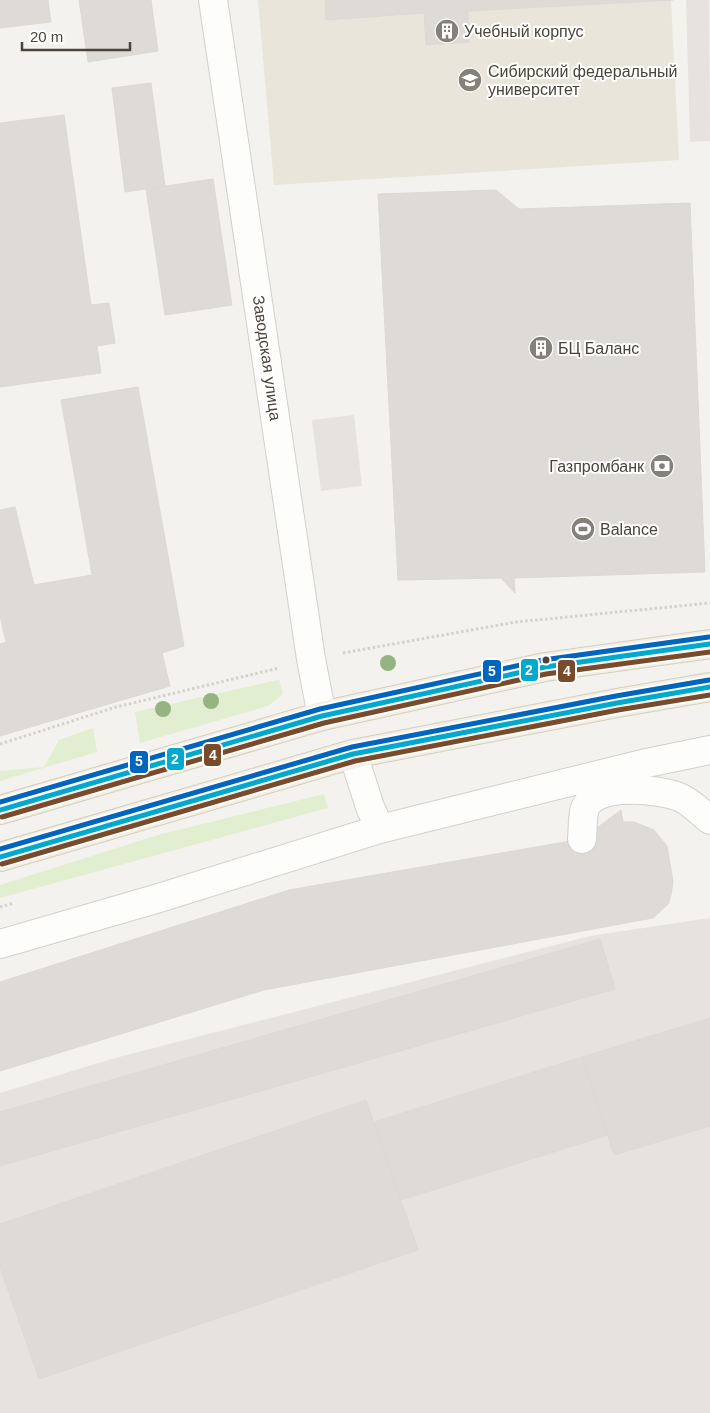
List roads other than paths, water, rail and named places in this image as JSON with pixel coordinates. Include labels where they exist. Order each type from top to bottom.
[{"type":"main road","points":[[0,810],[322,716],[545,667],[710,644]]},
{"type":"main road","points":[[0,857],[353,754],[710,687]]},
{"type":"street","name":"Заводская улица","points":[[214,0],[311,659],[322,716]]},
{"type":"street","points":[[0,944],[159,898],[380,829],[642,764],[710,750]]},
{"type":"street","points":[[353,754],[370,807],[380,829]]},
{"type":"street","points":[[582,839],[586,808],[593,798],[615,791],[640,789],[680,797],[710,820]]},
{"type":"place","name":"Учебный корпус","points":[[447,31]]},
{"type":"place","name":"Сибирский федеральный университет","points":[[470,80]]},
{"type":"place","name":"БЦ Баланс","points":[[541,348]]},
{"type":"place","name":"Газпромбанк","points":[[662,466]]},
{"type":"place","name":"Balance","points":[[583,529]]}]
